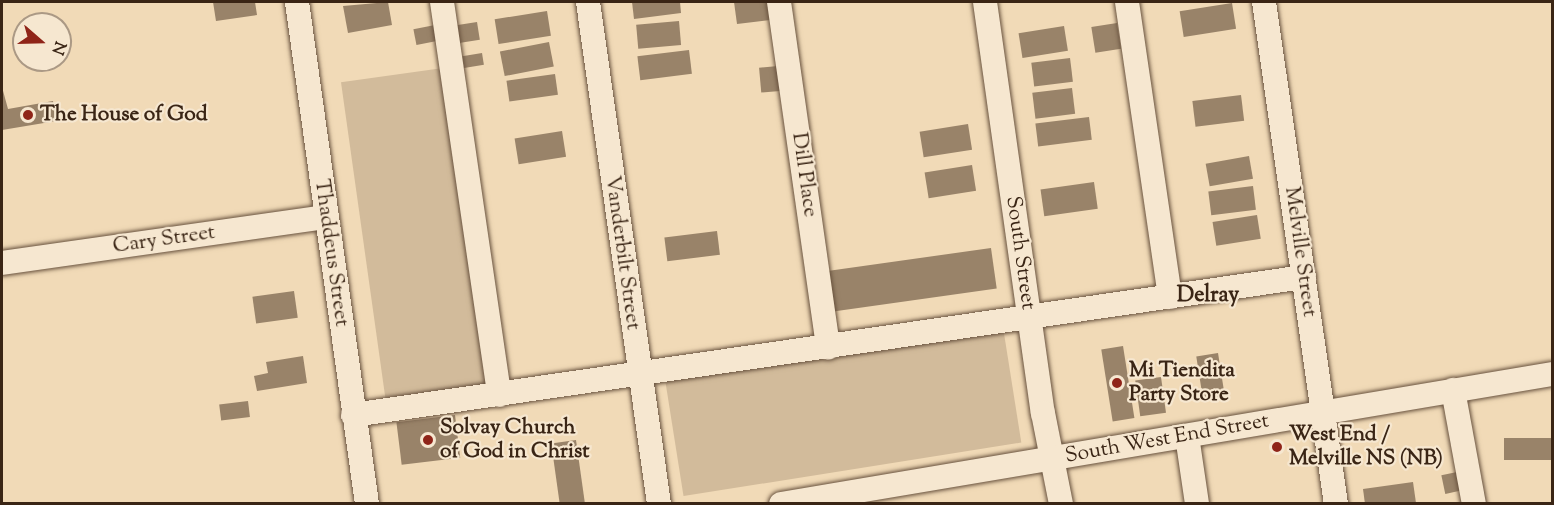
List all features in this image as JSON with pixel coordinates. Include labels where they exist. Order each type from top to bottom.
[{"type":"street","name":"Thaddeus Street","points":[[297,2],[367,504]]},
{"type":"street","points":[[442,2],[499,395]]},
{"type":"street","name":"Vanderbilt Street","points":[[588,2],[659,504]]},
{"type":"street","name":"Dill Place","points":[[779,2],[828,348]]},
{"type":"street","name":"South Street","points":[[985,2],[1029,315],[1061,504]]},
{"type":"street","points":[[1128,2],[1170,297]]},
{"type":"street","name":"Melville Street","points":[[1264,2],[1336,504]]},
{"type":"street","name":"Cary Street","points":[[2,263],[327,218]]},
{"type":"street","points":[[353,415],[828,348],[1029,315],[1304,277]]},
{"type":"street","name":"South West End Street","points":[[781,504],[1552,374]]},
{"type":"street","points":[[1453,390],[1474,504]]},
{"type":"street","points":[[1187,436],[1197,504]]},
{"type":"shaded area","points":[[443,68],[487,384],[385,398],[341,82]]},
{"type":"shaded area","points":[[1003,327],[1021,443],[684,496],[665,381]]},
{"type":"building","points":[[213,2],[255,2],[257,15],[216,21]]},
{"type":"building","points":[[388,2],[392,25],[348,33],[343,6]]},
{"type":"building","points":[[632,2],[680,2],[681,13],[634,19]]},
{"type":"building","points":[[734,2],[768,2],[770,20],[737,24]]},
{"type":"building","points":[[1232,3],[1236,29],[1184,37],[1180,11]]},
{"type":"building","points":[[547,11],[551,36],[499,44],[495,19]]},
{"type":"building","points":[[679,21],[681,45],[638,49],[636,25]]},
{"type":"building","points":[[477,22],[480,40],[459,43],[456,25]]},
{"type":"building","points":[[1117,23],[1121,49],[1095,53],[1091,27]]},
{"type":"building","points":[[435,25],[438,41],[416,45],[413,29]]},
{"type":"building","points":[[1064,26],[1068,51],[1022,58],[1019,33]]},
{"type":"building","points":[[549,42],[554,67],[505,76],[500,52]]},
{"type":"building","points":[[689,50],[692,74],[640,80],[637,56]]},
{"type":"building","points":[[482,53],[484,65],[464,68],[462,56]]},
{"type":"building","points":[[1070,58],[1073,82],[1034,87],[1031,63]]},
{"type":"building","points":[[778,66],[780,91],[761,93],[759,68]]},
{"type":"building","points":[[555,74],[558,95],[509,102],[506,81]]},
{"type":"building","name":"The House of God","points":[[2,87],[8,109],[53,101],[56,121],[2,130]]},
{"type":"building","points":[[1072,88],[1075,114],[1035,119],[1032,93]]},
{"type":"building","points":[[1241,95],[1244,121],[1196,127],[1192,101]]},
{"type":"building","points":[[1089,117],[1092,140],[1038,146],[1035,124]]},
{"type":"building","points":[[968,124],[972,150],[924,157],[920,132]]},
{"type":"building","points":[[562,131],[566,157],[519,164],[515,139]]},
{"type":"building","points":[[1249,156],[1253,179],[1210,186],[1206,164]]},
{"type":"building","points":[[972,165],[976,191],[929,198],[925,173]]},
{"type":"building","points":[[1094,182],[1098,209],[1044,216],[1041,190]]},
{"type":"building","points":[[1253,186],[1256,210],[1211,215],[1208,191]]},
{"type":"building","points":[[1257,215],[1261,239],[1216,246],[1213,222]]},
{"type":"building","points":[[717,231],[720,255],[667,261],[664,237]]},
{"type":"building","points":[[991,248],[997,289],[833,312],[828,271]]},
{"type":"building","points":[[294,291],[298,318],[256,324],[252,297]]},
{"type":"building","name":"Mi Tiendita Party Store","points":[[1123,346],[1134,418],[1113,422],[1101,349]]},
{"type":"building","points":[[1218,353],[1225,396],[1203,400],[1196,356]]},
{"type":"building","points":[[303,356],[307,383],[257,391],[254,376],[268,373],[266,362]]},
{"type":"building","points":[[1161,377],[1166,413],[1140,416],[1135,381]]},
{"type":"building","points":[[248,401],[250,417],[221,420],[219,405]]},
{"type":"building","name":"Solvay Church of God in Christ","points":[[455,415],[460,458],[402,465],[396,422]]},
{"type":"building","points":[[1504,438],[1552,438],[1552,460],[1504,460]]},
{"type":"building","points":[[576,440],[585,504],[560,504],[551,443]]},
{"type":"building","points":[[1457,472],[1461,491],[1445,494],[1441,475]]},
{"type":"building","points":[[1413,482],[1416,503],[1365,504],[1363,489]]},
{"type":"place","name":"The House of God","points":[[28,115]]},
{"type":"place","name":"Mi Tiendita Party Store","points":[[1117,383]]},
{"type":"place","name":"Solvay Church of God in Christ","points":[[428,440]]},
{"type":"place","name":"West End / Melville NS (NB)","points":[[1277,447]]},
{"type":"district","name":"Delray","points":[[1208,297]]}]
